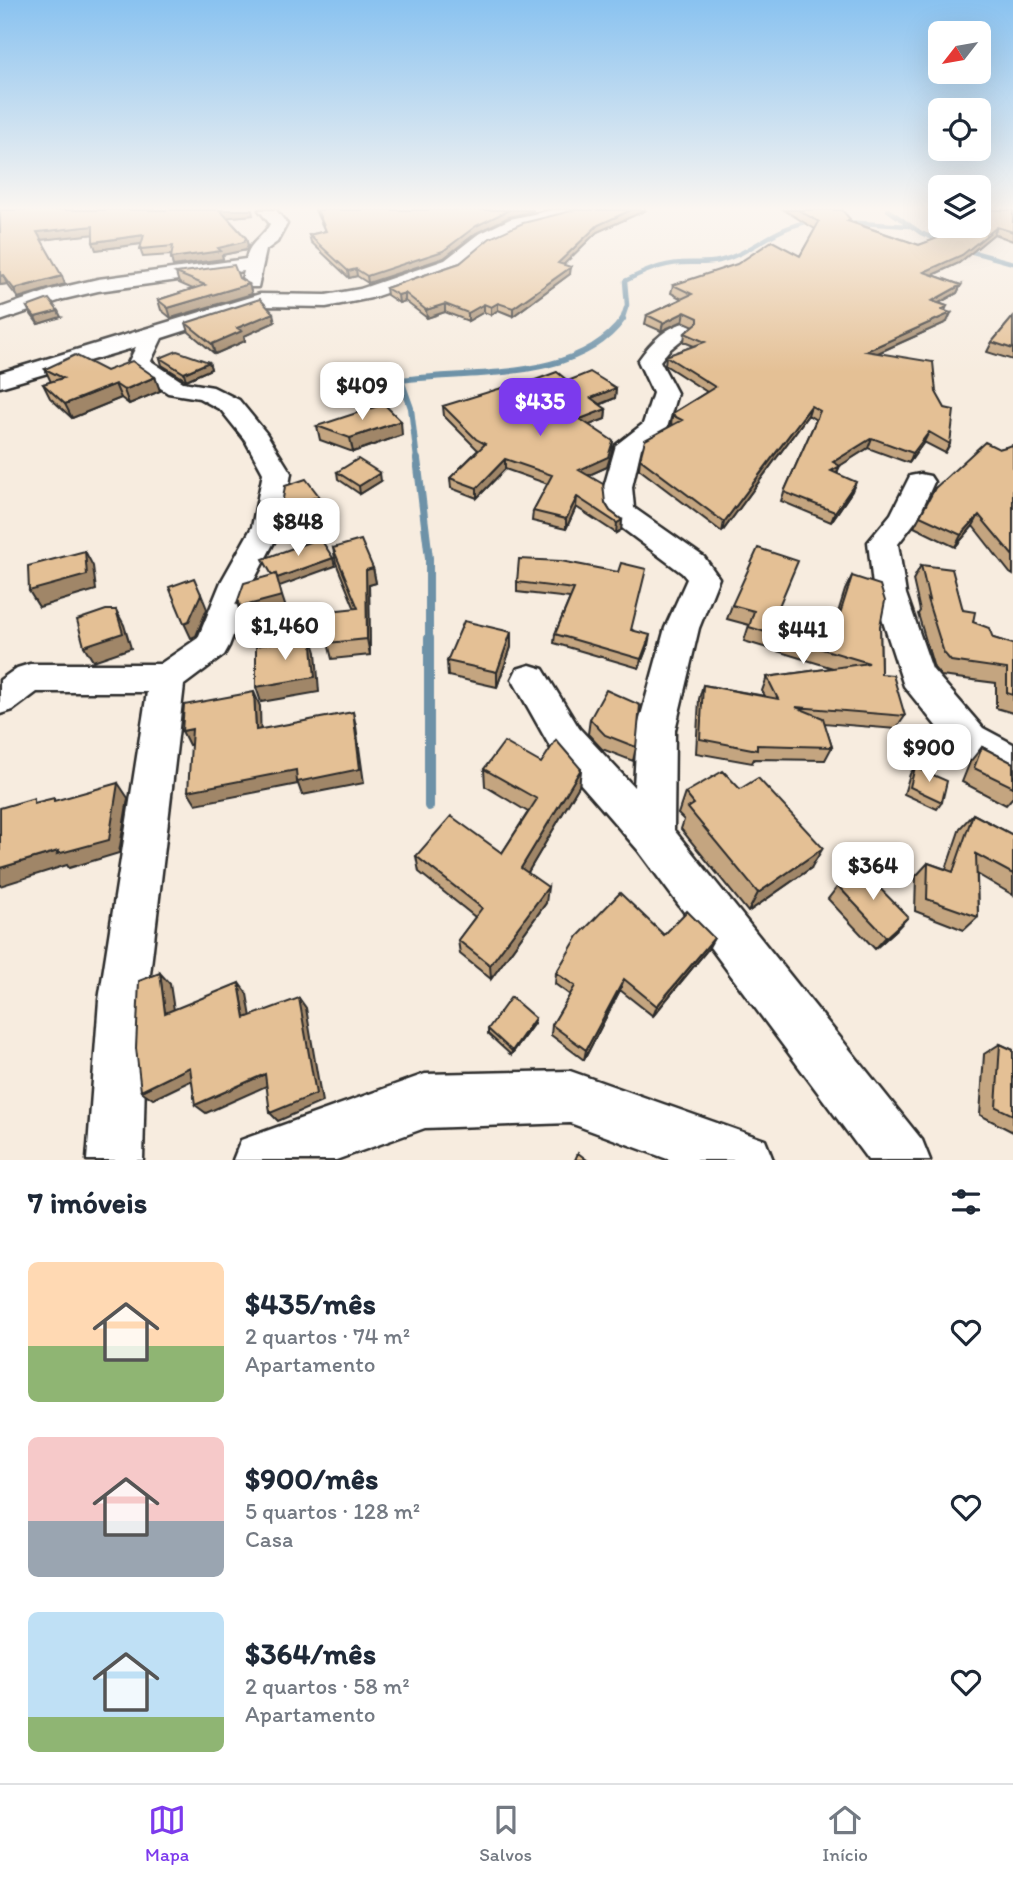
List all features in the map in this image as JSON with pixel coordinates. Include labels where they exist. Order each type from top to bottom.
[{"type":"street","points":[[0,315],[58,295],[98,285],[252,264]]},
{"type":"street","points":[[253,264],[251,284],[260,300]]},
{"type":"street","points":[[0,380],[47,368],[260,300],[326,301],[363,294],[452,264]]},
{"type":"street","points":[[653,836],[656,730],[682,628],[703,578],[693,565],[620,512],[618,487],[629,445],[654,428],[665,393],[649,361],[661,345],[684,329]]},
{"type":"street","points":[[0,699],[30,678],[167,678],[212,646],[237,582],[267,527],[277,473],[257,438],[230,405],[205,392],[176,388],[139,363],[155,333]]},
{"type":"street","points":[[920,482],[904,517],[883,542],[890,594],[909,653],[917,676],[970,740],[1013,764]]},
{"type":"street","points":[[115,1160],[123,1000],[167,678]]},
{"type":"street","points":[[530,680],[566,740],[653,836],[902,1160]]},
{"type":"street","points":[[261,1160],[425,1101],[570,1097],[745,1160]]},
{"type":"building","points":[[0,264],[55,264],[62,276],[14,289],[3,275],[0,276]]},
{"type":"building","points":[[341,264],[403,264],[367,276],[356,269],[348,271]]},
{"type":"building","points":[[457,264],[562,264],[571,267],[513,308],[498,303],[491,307],[484,304],[468,313],[445,304],[426,310],[405,293],[398,295],[386,288]]},
{"type":"building","points":[[737,264],[942,264],[924,272],[961,285],[932,301],[947,306],[942,310],[951,313],[866,351],[933,362],[936,392],[945,408],[954,410],[950,444],[929,432],[913,453],[872,438],[833,462],[840,466],[831,471],[856,482],[835,512],[784,492],[820,411],[811,406],[724,522],[640,459],[645,440],[682,420],[672,415],[673,413],[715,387],[666,356],[705,342],[685,333],[698,322],[698,318],[685,312],[663,323],[647,315],[692,294],[673,285]]},
{"type":"building","points":[[234,265],[239,278],[249,284],[168,308],[158,300],[205,285],[176,273]]},
{"type":"building","points":[[49,299],[58,311],[35,317],[27,307]]},
{"type":"building","points":[[260,299],[273,313],[237,328],[242,331],[212,344],[186,323]]},
{"type":"building","points":[[1013,317],[1013,349],[992,342]]},
{"type":"building","points":[[177,351],[209,362],[184,373],[160,358]]},
{"type":"building","points":[[75,355],[106,371],[132,361],[155,377],[124,390],[115,384],[65,404],[43,384],[63,378],[45,369]]},
{"type":"building","points":[[557,372],[568,381],[590,372],[616,388],[591,398],[606,409],[580,419],[613,441],[608,457],[579,470],[603,484],[605,503],[610,511],[622,520],[617,523],[577,497],[566,519],[533,511],[552,475],[505,459],[477,488],[450,478],[485,444],[476,439],[443,406],[508,386],[539,399],[540,397],[524,384]]},
{"type":"building","points":[[384,404],[401,421],[350,438],[317,426]]},
{"type":"building","points":[[985,442],[999,449],[1013,445],[1013,556],[979,515],[961,535],[920,516],[935,488]]},
{"type":"building","points":[[358,459],[380,473],[359,486],[337,472]]},
{"type":"building","points":[[306,479],[319,496],[284,509],[282,505],[285,486]]},
{"type":"building","points":[[320,538],[333,558],[277,578],[276,574],[272,575],[263,559]]},
{"type":"building","points":[[361,540],[373,568],[366,570],[367,639],[328,643],[329,611],[358,608],[333,548]]},
{"type":"building","points":[[758,548],[798,561],[779,606],[838,620],[852,576],[880,585],[885,601],[880,626],[881,674],[893,675],[905,716],[796,707],[823,718],[832,747],[757,745],[757,750],[700,739],[703,685],[778,699],[767,677],[869,663],[749,627],[754,611],[732,605]]},
{"type":"building","points":[[85,551],[87,575],[29,591],[28,566]]},
{"type":"building","points":[[519,559],[561,561],[618,572],[621,563],[646,569],[631,630],[650,635],[641,659],[555,634],[574,589],[517,582]]},
{"type":"building","points":[[921,565],[952,569],[963,610],[975,612],[973,622],[989,628],[993,638],[1013,644],[1013,695],[1007,693],[1007,669],[951,661],[944,653],[927,599],[929,600]]},
{"type":"building","points":[[276,574],[282,596],[240,607],[239,602],[237,603],[244,583]]},
{"type":"building","points":[[194,578],[201,594],[189,621],[184,623],[169,587]]},
{"type":"building","points":[[106,610],[116,610],[123,633],[84,646],[77,620]]},
{"type":"building","points":[[464,621],[511,632],[497,672],[447,661]]},
{"type":"building","points":[[311,636],[315,677],[256,687],[256,646]]},
{"type":"building","points":[[606,690],[640,705],[636,747],[605,735],[590,719]]},
{"type":"building","points":[[254,692],[256,730],[353,712],[360,769],[297,782],[296,770],[188,791],[192,729],[182,731],[184,705]]},
{"type":"building","points":[[556,740],[581,769],[521,868],[548,887],[490,965],[458,940],[482,908],[416,856],[451,816],[502,853],[537,799],[484,769],[504,742],[541,763]]},
{"type":"building","points":[[982,747],[1013,763],[1013,787],[974,768]]},
{"type":"building","points":[[915,767],[947,781],[942,802],[910,787]]},
{"type":"building","points":[[723,771],[740,789],[758,778],[823,848],[758,893],[688,808],[694,804],[685,793]]},
{"type":"building","points":[[118,783],[109,840],[0,868],[0,808],[34,798],[34,803],[54,798],[54,801]]},
{"type":"building","points":[[973,814],[1013,835],[1013,874],[976,854],[978,917],[927,899],[928,863],[953,872]]},
{"type":"building","points":[[860,868],[908,917],[886,937],[838,886]]},
{"type":"building","points":[[620,893],[664,935],[687,911],[714,938],[657,1006],[624,979],[586,1050],[552,1025],[575,986],[556,973],[578,936]]},
{"type":"building","points":[[160,973],[165,1013],[239,983],[245,1018],[299,998],[316,1094],[270,1113],[265,1074],[195,1105],[190,1067],[141,1091],[136,1048],[139,981]]},
{"type":"building","points":[[511,997],[535,1018],[512,1051],[488,1029]]},
{"type":"building","points":[[1000,1044],[1013,1050],[1013,1115],[996,1107]]},
{"type":"building","points":[[578,1153],[587,1160],[575,1160]]},
{"type":"waterway","points":[[622,320],[627,305],[625,281],[672,264]]},
{"type":"waterway","points":[[417,460],[411,408],[401,380],[521,370],[551,364],[579,354],[603,340],[623,319]]},
{"type":"waterway","points":[[417,459],[429,558],[429,806]]}]
